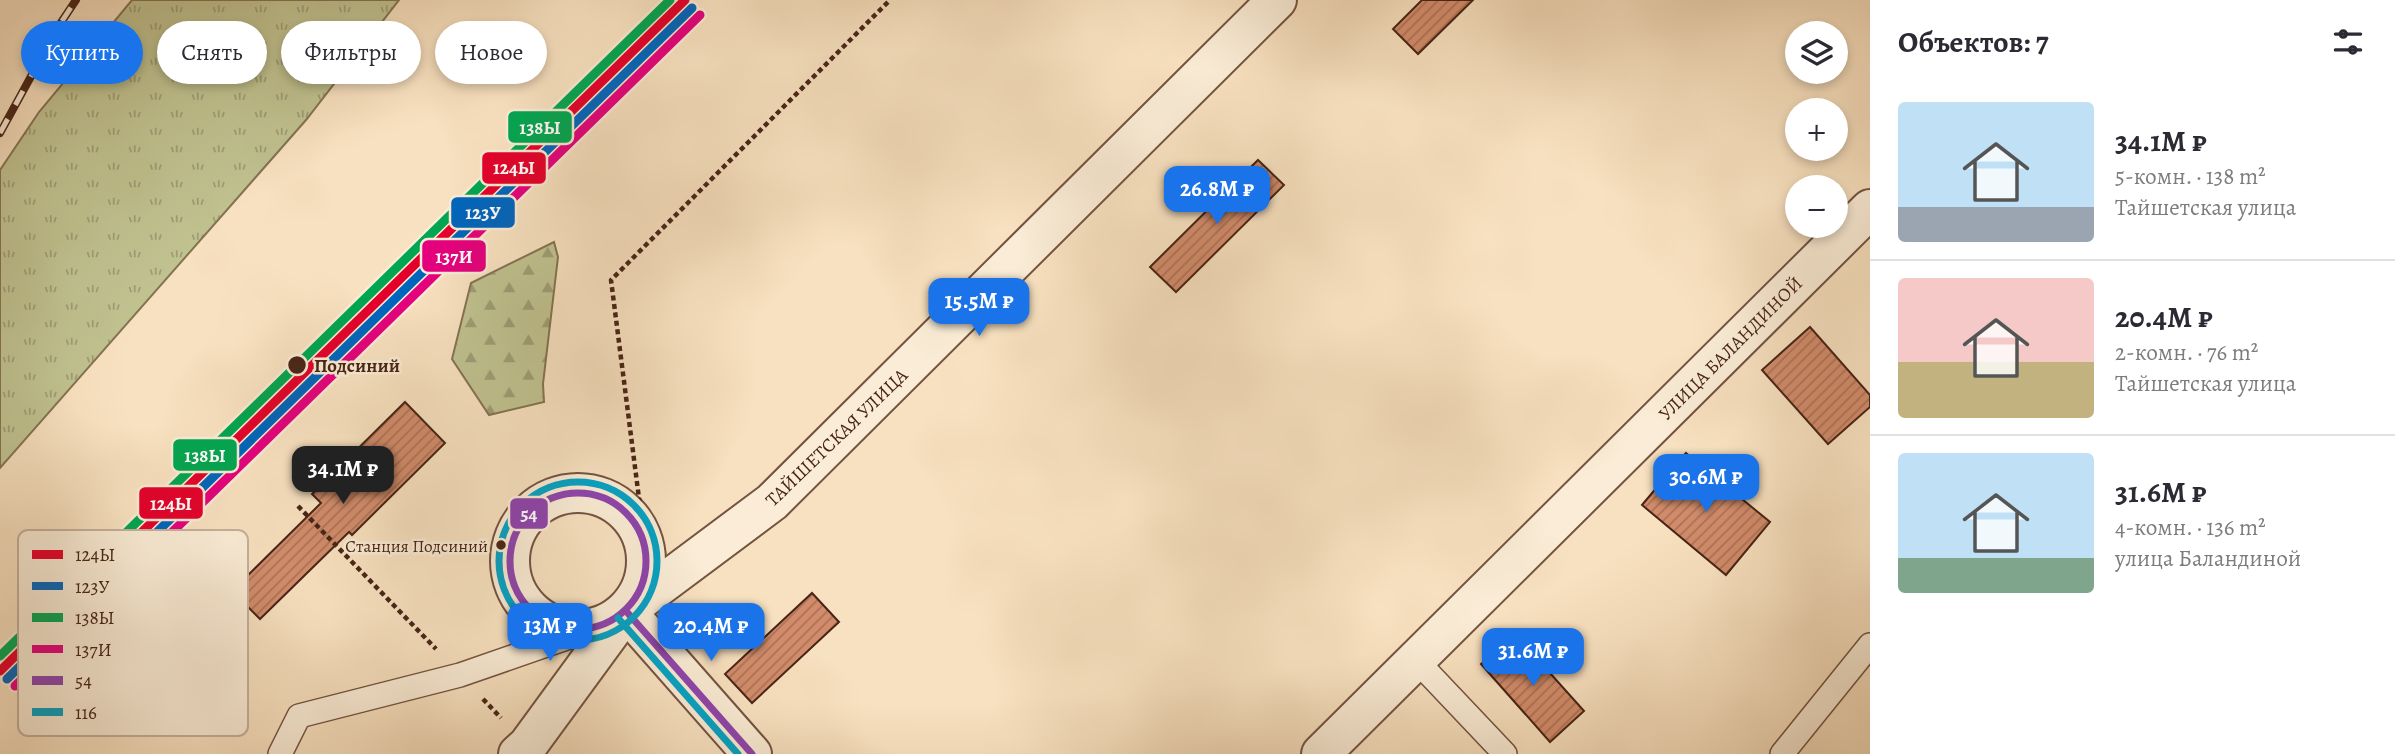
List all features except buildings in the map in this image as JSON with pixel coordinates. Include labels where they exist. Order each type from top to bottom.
[{"type":"street","name":"ТАЙШЕТСКАЯ УЛИЦА","points":[[523,749],[617,617],[772,502],[1277,0]]},
{"type":"street","name":"УЛИЦА БАЛАНДИНОЙ","points":[[1321,754],[1870,209]]},
{"type":"street","points":[[580,492],[602,496],[622,508],[636,524],[645,545],[646,569],[640,592],[617,617],[586,630],[563,628],[542,620],[525,605],[514,586],[509,564],[512,541],[522,521],[537,505],[558,495],[580,492]]},
{"type":"street","points":[[617,617],[752,754]]},
{"type":"lane","points":[[279,754],[299,716],[460,675],[617,617]]},
{"type":"lane","points":[[1783,754],[1870,645]]},
{"type":"lane","points":[[1416,660],[1505,754]]},
{"type":"path","points":[[645,545],[611,280],[890,0]]},
{"type":"path","points":[[298,506],[460,675],[523,749]]},
{"type":"green space","points":[[132,0],[399,0],[383,21],[281,21],[281,84],[334,84],[306,120],[0,468],[0,170],[39,112],[62,84],[143,84],[143,21],[115,21]]},
{"type":"green space","points":[[554,242],[558,257],[543,384],[544,402],[489,415],[452,359],[471,283]]},
{"type":"railway","points":[[0,133],[58,27],[76,0]]},
{"type":"transit line","name":"138Ы","points":[[129,530],[670,0]]},
{"type":"transit line","name":"124Ы","points":[[144,530],[685,0]]},
{"type":"transit line","name":"123У","points":[[159,530],[692,8]]},
{"type":"transit line","name":"137И","points":[[174,530],[700,15]]},
{"type":"transit line","name":"116","points":[[578,482],[608,488],[634,505],[651,531],[657,561],[651,591],[634,617],[608,634],[578,640],[548,634],[522,617],[505,591],[499,561],[505,531],[522,505],[548,488],[578,482]]},
{"type":"transit line","name":"54","points":[[578,493],[604,498],[626,513],[641,535],[646,561],[641,587],[626,609],[604,624],[578,629],[552,624],[530,609],[515,587],[510,561],[515,535],[530,513],[552,498],[578,493]]},
{"type":"transit line","name":"54","points":[[626,611],[752,754]]},
{"type":"transit line","name":"116","points":[[618,618],[738,754]]},
{"type":"transit line","name":"138Ы","points":[[0,656],[18,638]]},
{"type":"transit line","name":"124Ы","points":[[0,671],[18,653]]},
{"type":"transit line","name":"123У","points":[[7,679],[18,668]]},
{"type":"transit line","name":"137И","points":[[15,686],[18,683]]},
{"type":"place","name":"Подсиний","points":[[297,365]]},
{"type":"place","name":"Станция Подсиний","points":[[501,545]]}]
